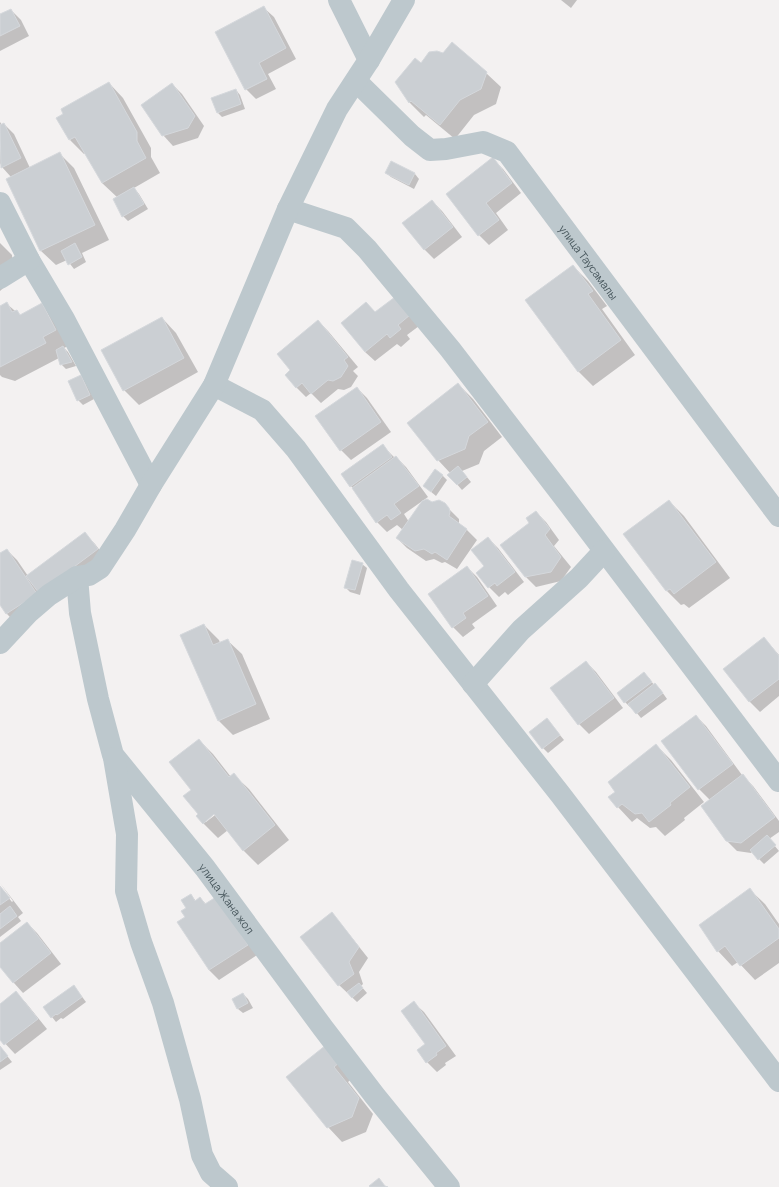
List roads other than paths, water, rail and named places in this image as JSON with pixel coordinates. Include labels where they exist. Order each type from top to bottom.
[{"type":"street","points":[[339,0],[369,60]]},
{"type":"street","points":[[0,644],[28,613],[49,595],[77,577],[89,575],[100,568],[125,530],[151,485],[214,385],[288,209],[337,109],[369,60],[404,0]]},
{"type":"street","name":"улица Таусамалы","points":[[356,81],[412,136],[430,150],[446,150],[483,142],[507,152],[779,516]]},
{"type":"street","points":[[0,204],[29,260],[64,318],[151,485]]},
{"type":"street","points":[[288,209],[346,228],[367,249],[450,349],[779,781]]},
{"type":"street","points":[[0,278],[29,260]]},
{"type":"street","points":[[214,385],[262,410],[296,449],[398,590],[560,794],[779,1081]]},
{"type":"street","points":[[473,684],[521,630],[579,578],[604,551]]},
{"type":"street","name":"улица Жана жол","points":[[77,577],[80,613],[98,699],[113,755],[205,868],[352,1065],[449,1187]]},
{"type":"street","points":[[113,755],[127,834],[126,891],[141,942],[163,1002],[190,1099],[202,1155],[215,1182]]}]
